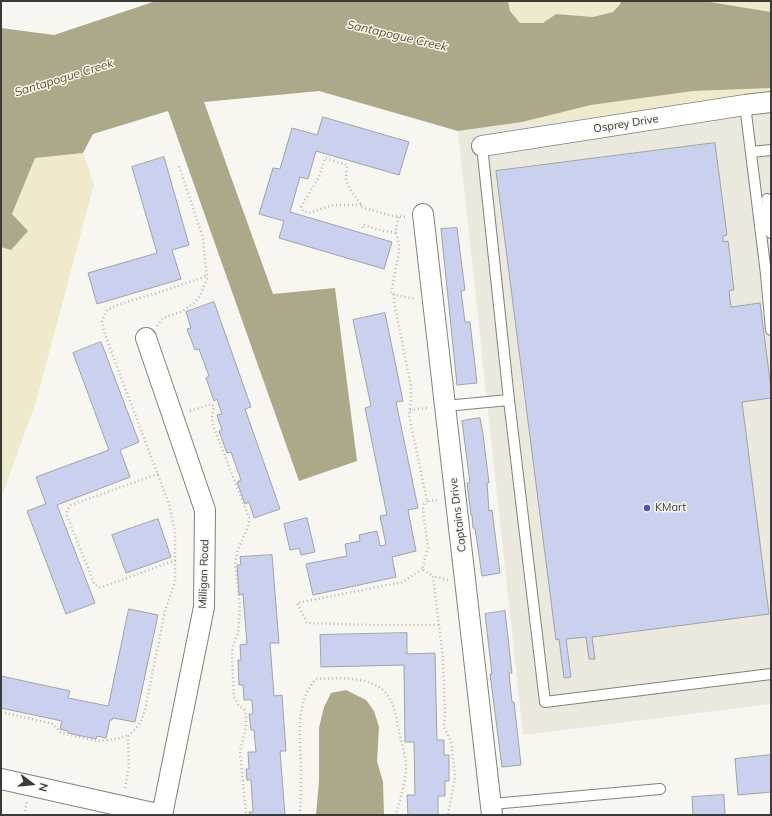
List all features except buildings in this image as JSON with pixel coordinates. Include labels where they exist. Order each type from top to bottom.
[{"type":"street","name":"Osprey Drive","points":[[482,146],[771,102]]},
{"type":"street","name":"Captains Drive","points":[[423,214],[433,296],[439,407],[456,498],[492,810]]},
{"type":"street","name":"Milligan Road","points":[[146,338],[205,510],[204,607],[162,815]]},
{"type":"street","points":[[1,779],[162,815]]},
{"type":"lane","points":[[745,105],[751,152],[765,200],[771,233]]},
{"type":"lane","points":[[482,146],[509,400],[545,702],[771,674]]},
{"type":"lane","points":[[751,152],[771,150]]},
{"type":"lane","points":[[765,200],[771,330]]},
{"type":"lane","points":[[439,407],[509,400]]},
{"type":"lane","points":[[492,810],[660,789]]},
{"type":"path","points":[[361,205],[333,205],[309,213],[303,211],[301,207],[320,175],[325,158],[347,165],[346,178],[348,185],[363,208],[403,217],[423,214]]},
{"type":"path","points":[[146,338],[163,318],[180,312],[195,302],[204,289],[206,276],[203,238],[179,166]]},
{"type":"path","points":[[398,216],[397,233],[399,252],[391,294],[413,299],[433,296]]},
{"type":"path","points":[[362,228],[363,225],[397,233]]},
{"type":"path","points":[[1,712],[53,724],[61,733],[97,742],[116,740],[129,735],[136,730],[142,720],[165,611],[175,582],[175,532],[169,504],[105,336],[102,321],[107,310],[116,306],[206,276]]},
{"type":"path","points":[[394,294],[394,302],[411,386],[410,410],[408,415],[426,501],[423,508],[428,548],[422,569],[403,582],[297,603],[307,623],[439,625]]},
{"type":"path","points":[[173,417],[212,404],[214,407],[212,416],[213,425],[250,518],[249,524],[237,552],[236,565],[240,606],[238,633],[232,656],[234,697],[239,706],[244,709],[246,716],[246,727],[240,751],[246,815]]},
{"type":"path","points":[[410,410],[439,407]]},
{"type":"path","points":[[158,474],[71,505],[67,510],[68,516],[94,583],[98,588],[176,560]]},
{"type":"path","points":[[426,501],[456,498]]},
{"type":"path","points":[[422,569],[433,576],[446,580],[466,579]]},
{"type":"path","points":[[433,576],[443,658],[445,713],[444,727],[451,741],[455,776],[448,815]]},
{"type":"path","points":[[300,815],[301,795],[299,727],[305,696],[310,686],[316,679],[335,678],[360,680],[372,683],[380,688],[391,700],[399,734],[405,750],[406,761],[406,775],[396,815]]},
{"type":"path","points":[[121,806],[129,767],[129,735]]},
{"type":"shaded area","points":[[508,1],[621,2],[613,12],[593,17],[556,14],[543,23],[520,23],[510,11]]},
{"type":"shaded area","points":[[704,1],[771,1],[771,12]]},
{"type":"shaded area","points":[[771,88],[771,98],[669,110],[497,125],[522,122],[591,105],[693,91]]},
{"type":"shaded area","name":"KMart","points":[[771,96],[771,704],[523,735],[458,131],[522,122]]},
{"type":"shaded area","points":[[83,153],[94,184],[36,402],[1,498],[1,247],[11,250],[12,215],[35,158]]},
{"type":"water","name":"Santapogue Creek","points":[[156,1],[508,1],[510,11],[520,23],[543,23],[556,14],[593,17],[613,12],[621,3],[620,1],[704,1],[771,12],[771,88],[693,91],[591,105],[522,122],[458,131],[319,91],[204,102],[273,294],[335,288],[357,461],[299,481],[168,111],[93,134],[83,153],[35,158],[12,214],[28,231],[11,250],[1,247],[1,28],[54,35]]},
{"type":"water","points":[[346,690],[366,700],[374,711],[379,727],[377,761],[383,782],[384,815],[316,815],[319,781],[319,728],[324,707],[331,693]]},
{"type":"place","name":"KMart","points":[[647,508]]}]
